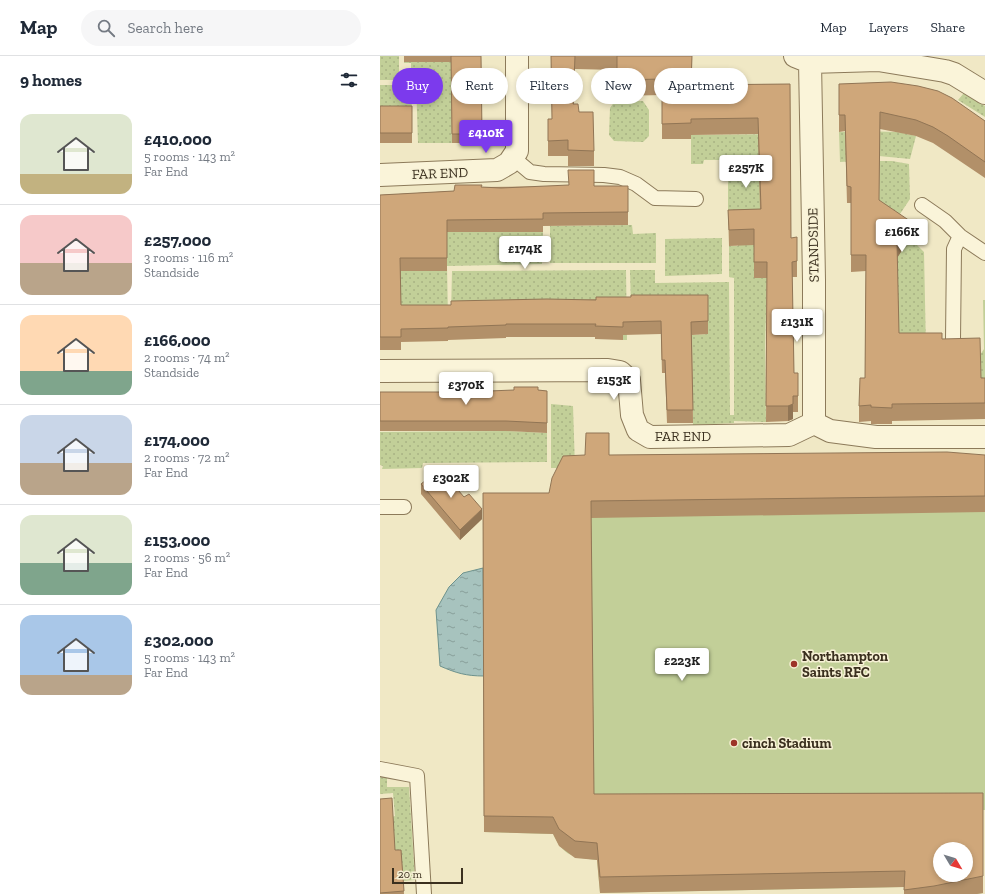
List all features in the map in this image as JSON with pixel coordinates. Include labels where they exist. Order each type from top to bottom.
[{"type":"street","points":[[512,157],[517,151],[517,56]]},
{"type":"street","points":[[803,59],[881,58],[947,67],[985,93]]},
{"type":"street","name":"STANDSIDE","points":[[803,59],[814,280],[814,423]]},
{"type":"street","name":"FAR END","points":[[380,175],[497,170],[509,163],[512,157]]},
{"type":"street","name":"FAR END","points":[[380,371],[608,370],[620,372],[629,380],[632,415],[638,430],[650,437],[790,435],[814,423]]},
{"type":"street","points":[[814,423],[830,431],[876,437],[985,437]]},
{"type":"lane","points":[[512,157],[530,172],[544,174],[604,175],[620,177],[636,184],[655,198],[696,199]]},
{"type":"lane","points":[[922,205],[945,221],[960,236],[985,253]]},
{"type":"lane","points":[[953,340],[954,249],[960,236]]},
{"type":"lane","points":[[380,507],[404,506]]},
{"type":"lane","points":[[380,769],[417,776],[424,894]]},
{"type":"green space","points":[[380,56],[399,56],[399,68],[392,68],[392,80],[380,80]]},
{"type":"green space","points":[[404,56],[478,56],[451,62],[452,143],[418,143],[417,104],[443,104],[443,68],[411,68],[411,63],[404,63]]},
{"type":"green space","points":[[380,85],[392,85],[392,104],[412,104],[412,116],[380,116]]},
{"type":"green space","points":[[964,93],[985,106],[985,117],[958,100]]},
{"type":"green space","points":[[613,104],[645,104],[649,110],[649,136],[643,142],[614,141],[609,135],[610,108]]},
{"type":"green space","points":[[839,132],[898,132],[916,136],[910,159],[879,156],[858,161],[840,162]]},
{"type":"green space","points":[[790,134],[791,164],[771,164],[770,160],[704,160],[703,164],[691,164],[691,135]]},
{"type":"green space","points":[[880,161],[892,161],[909,164],[910,199],[886,235],[904,247],[910,238],[924,252],[928,378],[942,378],[942,356],[952,355],[952,369],[981,369],[980,355],[984,349],[983,300],[985,300],[985,395],[892,396],[892,384],[888,383],[889,351],[899,350],[896,248],[879,247],[879,239],[874,238],[874,202],[879,202]]},
{"type":"green space","points":[[728,164],[759,164],[761,205],[755,278],[767,278],[765,346],[766,422],[734,421],[734,423],[693,425],[692,335],[708,334],[631,308],[630,270],[655,270],[655,283],[729,282],[730,415],[734,415],[734,278],[729,277],[729,246],[738,246],[737,225],[728,225]]},
{"type":"green space","points":[[632,225],[633,234],[656,233],[656,263],[550,263],[550,226]]},
{"type":"green space","points":[[400,232],[543,232],[542,264],[447,266],[448,318],[401,318]]},
{"type":"green space","points":[[722,238],[722,274],[665,276],[665,239]]},
{"type":"green space","points":[[626,270],[627,340],[623,340],[623,310],[451,314],[452,271]]},
{"type":"green space","points":[[551,404],[573,406],[575,468],[551,468]]},
{"type":"green space","points":[[506,431],[547,433],[547,462],[423,463],[422,468],[382,469],[383,466],[380,465],[380,432]]},
{"type":"green space","name":"cinch Stadium","points":[[985,462],[985,810],[983,810],[983,893],[905,894],[905,887],[600,893],[597,860],[575,857],[565,852],[553,834],[484,832],[529,509]]},
{"type":"green space","points":[[380,777],[387,778],[387,787],[409,787],[415,880],[403,881],[380,857],[392,817],[395,816],[393,793],[380,794]]},
{"type":"water","points":[[483,568],[484,676],[466,675],[440,666],[436,610],[449,587],[463,573]]},
{"type":"building","points":[[451,56],[481,56],[481,68],[451,68]]},
{"type":"building","points":[[551,56],[575,56],[574,68],[551,68]]},
{"type":"building","points":[[617,56],[692,56],[692,68],[654,68],[654,79],[646,79],[646,68],[617,68]]},
{"type":"building","points":[[891,82],[938,91],[952,98],[985,121],[985,162],[933,127],[916,120],[880,112],[879,200],[910,221],[897,242],[899,333],[942,333],[942,339],[980,338],[981,378],[985,378],[985,403],[892,404],[892,408],[871,407],[871,405],[859,406],[860,378],[865,378],[866,255],[851,255],[851,187],[847,186],[845,115],[839,115],[839,84]]},
{"type":"building","points":[[748,84],[790,84],[791,238],[797,237],[797,261],[792,262],[794,373],[798,373],[798,396],[793,396],[793,404],[788,406],[766,406],[767,262],[754,262],[754,229],[729,230],[728,210],[761,209],[758,118],[691,119],[691,123],[662,124],[662,104],[748,104]]},
{"type":"building","points":[[452,104],[482,104],[482,134],[452,134]]},
{"type":"building","points":[[552,104],[578,104],[579,112],[593,112],[594,151],[568,150],[568,140],[548,141],[548,119],[552,119]]},
{"type":"building","points":[[380,106],[412,106],[412,133],[380,133]]},
{"type":"building","points":[[568,170],[594,170],[594,186],[628,186],[628,212],[543,213],[543,219],[447,220],[447,258],[400,258],[401,305],[451,305],[451,301],[547,299],[596,300],[596,297],[631,297],[631,295],[708,295],[708,321],[691,322],[693,410],[667,410],[665,360],[662,360],[661,321],[623,322],[623,327],[595,326],[596,324],[506,324],[448,328],[401,329],[401,337],[380,337],[380,195],[454,191],[455,185],[482,185],[481,187],[501,188],[569,185]]},
{"type":"building","points":[[514,387],[538,387],[538,390],[547,391],[547,423],[506,421],[380,421],[380,392],[464,392],[514,390]]},
{"type":"building","points":[[586,433],[609,433],[609,455],[947,452],[985,455],[985,496],[591,501],[594,794],[983,793],[983,876],[973,878],[973,842],[933,842],[933,882],[954,882],[904,890],[905,871],[600,877],[597,843],[575,841],[559,829],[553,817],[484,816],[483,493],[549,493],[552,478],[563,456],[585,455]]},
{"type":"building","points":[[440,469],[464,497],[469,494],[482,509],[460,530],[421,484]]},
{"type":"building","points":[[392,798],[395,850],[401,850],[404,891],[380,893],[380,799]]},
{"type":"place","name":"Northampton Saints RFC","points":[[794,664]]},
{"type":"place","name":"cinch Stadium","points":[[734,743]]}]
